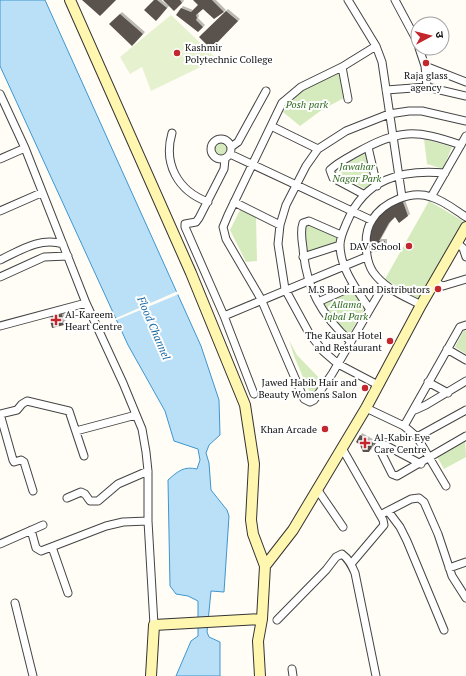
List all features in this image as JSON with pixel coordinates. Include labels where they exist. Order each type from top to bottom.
[{"type":"main road","points":[[70,0],[192,273],[243,399],[250,430],[254,464],[251,520],[253,534],[265,566],[257,620],[260,676]]},
{"type":"main road","points":[[265,566],[293,530],[366,408],[421,305],[466,227]]},
{"type":"main road","points":[[151,676],[158,625],[257,620]]},
{"type":"street","points":[[348,0],[376,46],[382,62],[402,197]]},
{"type":"street","points":[[395,0],[410,28]]},
{"type":"street","points":[[376,46],[342,67],[290,94],[282,102],[223,228],[224,235],[261,299],[304,399],[310,402],[314,400],[338,364],[369,308],[384,285]]},
{"type":"street","points":[[422,56],[425,66],[427,88]]},
{"type":"street","points":[[425,66],[466,82]]},
{"type":"street","points":[[342,67],[348,99]]},
{"type":"street","points":[[386,90],[427,88],[466,96]]},
{"type":"street","points":[[254,394],[224,316],[185,224],[198,221],[224,169],[229,153],[238,142],[266,91]]},
{"type":"street","points":[[0,94],[25,148],[41,193],[64,244],[86,302],[136,415],[145,442],[148,471],[148,521],[158,625]]},
{"type":"street","points":[[378,385],[338,364],[324,351],[309,333],[285,289],[278,244],[280,225],[286,205],[295,185],[318,149],[346,131],[389,114],[415,111],[466,121]]},
{"type":"street","points":[[271,126],[318,149]]},
{"type":"street","points":[[172,133],[169,146],[169,160],[176,178],[188,192],[208,202]]},
{"type":"street","points":[[363,194],[333,178],[330,171],[332,167],[368,147],[393,136],[422,134],[460,145]]},
{"type":"street","points":[[431,197],[466,136]]},
{"type":"street","points":[[368,147],[377,186]]},
{"type":"street","points":[[0,159],[25,148]]},
{"type":"street","points":[[229,153],[371,220]]},
{"type":"street","points":[[369,308],[354,286],[344,266],[340,245],[341,235],[352,211],[363,194],[398,175],[417,172],[445,173]]},
{"type":"street","points":[[0,211],[41,193]]},
{"type":"street","points":[[421,305],[384,285],[373,272],[366,257],[366,239],[371,220],[387,205],[402,197],[431,197],[466,217]]},
{"type":"street","points":[[234,202],[280,225]]},
{"type":"street","points":[[341,235],[315,223],[306,222],[302,226],[301,230],[303,257],[308,280],[318,302],[333,326],[351,342]]},
{"type":"street","points":[[0,260],[42,242],[52,241],[64,244]]},
{"type":"street","points":[[457,243],[463,248],[466,257]]},
{"type":"street","points":[[303,257],[340,245]]},
{"type":"street","points":[[0,277],[44,257],[68,256]]},
{"type":"street","points":[[224,316],[285,289],[366,257]]},
{"type":"street","points":[[434,282],[443,286],[466,279]]},
{"type":"street","points":[[318,302],[354,286]]},
{"type":"street","points":[[0,326],[86,302]]},
{"type":"street","points":[[404,426],[415,410],[428,382],[460,327],[466,326]]},
{"type":"street","points":[[447,349],[466,360]]},
{"type":"street","points":[[415,410],[422,408],[466,381]]},
{"type":"street","points":[[428,382],[448,392]]},
{"type":"street","points":[[33,491],[24,462],[21,460],[14,462],[13,460],[0,414],[15,411],[24,401],[31,401],[47,407],[69,411],[84,456]]},
{"type":"street","points":[[366,408],[404,426],[417,438],[430,457],[446,486]]},
{"type":"street","points":[[417,438],[466,410]]},
{"type":"street","points":[[76,431],[136,415]]},
{"type":"street","points":[[421,464],[386,445],[382,444],[378,446],[392,474],[395,476],[421,464],[430,457],[466,437]]},
{"type":"street","points":[[342,448],[384,523],[384,528],[351,564]]},
{"type":"street","points":[[67,498],[81,492],[85,494],[90,501],[98,501],[118,484],[148,471]]},
{"type":"street","points":[[317,489],[343,527]]},
{"type":"street","points":[[380,515],[411,499],[421,500],[438,534],[454,580],[465,595]]},
{"type":"street","points":[[388,511],[400,527],[407,541],[444,630]]},
{"type":"street","points":[[30,530],[37,550],[43,551],[106,526],[123,522],[148,521]]},
{"type":"street","points":[[0,544],[44,525]]},
{"type":"street","points":[[52,547],[68,593]]},
{"type":"street","points":[[277,620],[326,570],[336,557],[343,555],[351,564],[355,573],[376,676]]},
{"type":"street","points":[[449,568],[466,562]]},
{"type":"street","points":[[15,603],[33,676]]},
{"type":"green space","points":[[171,15],[217,59],[151,91],[142,67],[130,74],[120,57]]},
{"type":"green space","name":"Posh park","points":[[339,72],[344,98],[323,109],[300,126],[283,112],[291,97],[312,84]]},
{"type":"green space","points":[[424,139],[452,147],[443,169],[427,164]]},
{"type":"green space","points":[[221,140],[227,143],[230,149],[227,155],[221,158],[215,155],[212,149],[215,143]]},
{"type":"green space","name":"Jawahar Nagar Park","points":[[367,152],[372,184],[365,189],[334,171]]},
{"type":"green space","points":[[429,201],[463,221],[418,299],[385,279]]},
{"type":"green space","points":[[241,208],[256,217],[257,261],[246,262],[230,230]]},
{"type":"green space","points":[[307,222],[337,237],[337,243],[306,254],[304,236]]},
{"type":"green space","name":"Allama Iqbal Park","points":[[352,290],[365,307],[349,335],[336,323],[324,304]]},
{"type":"green space","points":[[464,330],[466,331],[466,354],[455,347]]},
{"type":"green space","points":[[289,340],[297,355],[322,381],[313,396],[311,396]]},
{"type":"green space","points":[[465,438],[466,457],[444,469],[436,455]]},
{"type":"water","name":"Flood Channel","points":[[0,0],[45,0],[201,346],[219,400],[220,435],[209,445],[206,453],[209,463],[211,490],[227,510],[229,516],[224,592],[211,591],[207,632],[209,637],[220,642],[220,676],[176,676],[191,641],[198,636],[198,601],[188,596],[176,594],[170,586],[168,480],[181,470],[188,468],[197,469],[200,460],[198,449],[174,441],[165,411],[128,345],[0,66]]},
{"type":"pier","points":[[178,291],[179,294],[114,321],[114,319]]},
{"type":"building","points":[[82,0],[116,0],[100,16]]},
{"type":"building","points":[[154,0],[157,0],[167,8],[156,21],[144,10]]},
{"type":"building","points":[[163,0],[180,0],[182,3],[174,11]]},
{"type":"building","points":[[193,0],[212,0],[224,12],[214,19],[203,9],[196,15],[196,20],[203,27],[198,32],[176,15],[181,8],[191,12],[198,5]]},
{"type":"building","points":[[226,11],[238,21],[211,49],[199,37]]},
{"type":"building","points":[[120,14],[143,34],[132,46],[109,24]]},
{"type":"building","points":[[399,202],[403,202],[408,216],[399,223],[395,217],[389,223],[379,241],[385,241],[385,249],[369,253],[369,238],[375,220],[385,209]]},
{"type":"building","points":[[62,314],[64,325],[52,328],[49,317]]},
{"type":"building","points":[[360,435],[374,443],[369,452],[363,452],[360,445],[356,442]]},
{"type":"place","name":"Kashmir Polytechnic College","points":[[177,53]]},
{"type":"place","name":"Raja glass agency","points":[[426,63]]},
{"type":"place","name":"DAV School","points":[[409,246]]},
{"type":"place","name":"M.S Book Land Distributors","points":[[438,289]]},
{"type":"place","name":"Al-Kareem Heart Centre","points":[[56,320]]},
{"type":"place","name":"The Kausar Hotel and Restaurant","points":[[390,341]]},
{"type":"place","name":"Jawed Habib Hair and Beauty Womens Salon","points":[[365,388]]},
{"type":"place","name":"Khan Arcade","points":[[325,429]]},
{"type":"place","name":"Al-Kabir Eye Care Centre","points":[[365,443]]}]
